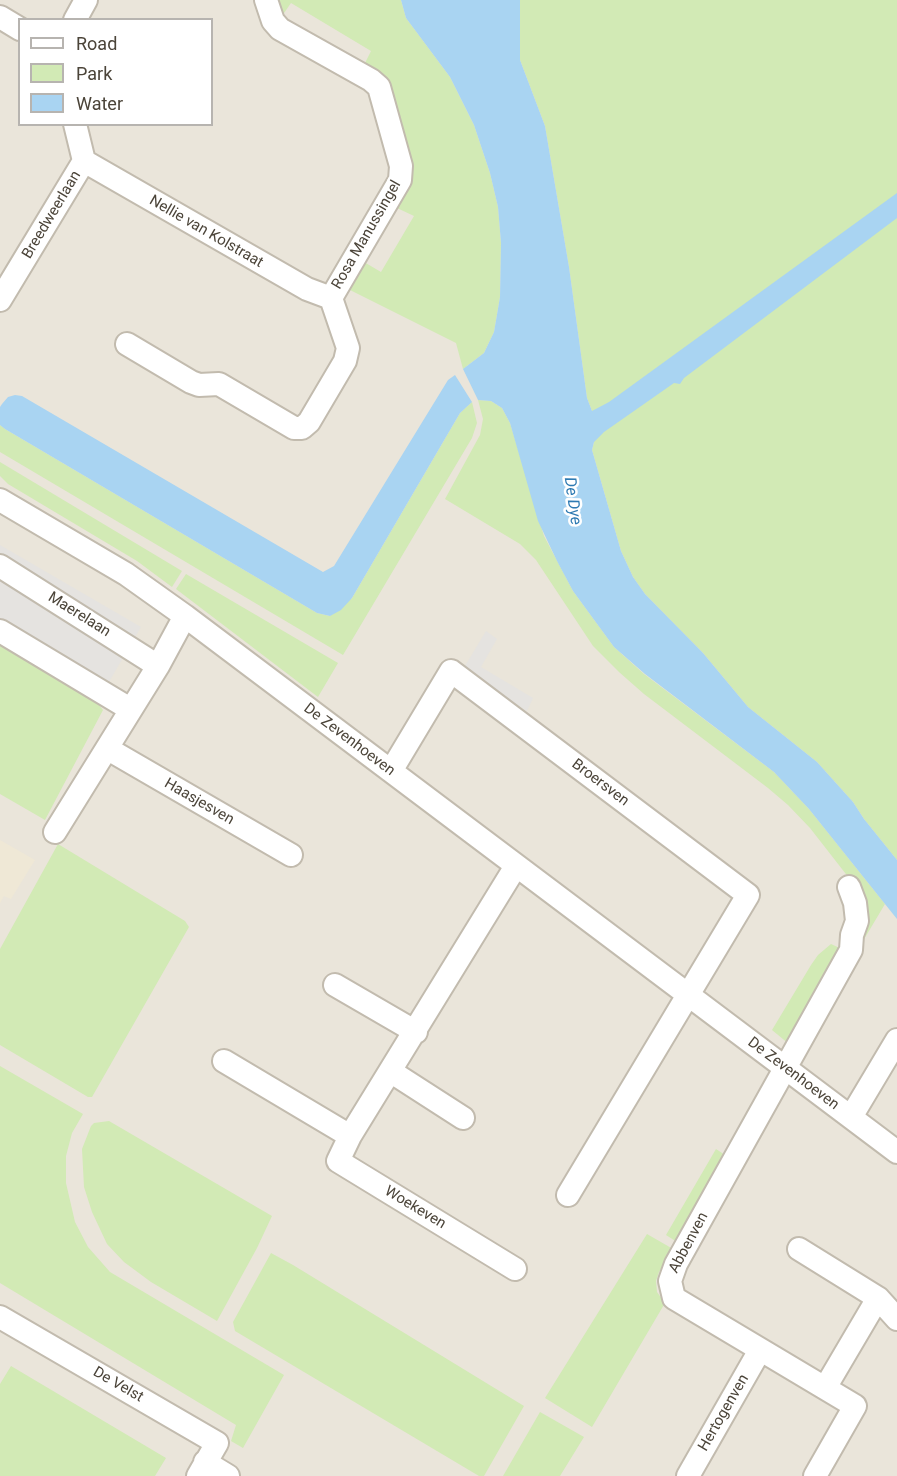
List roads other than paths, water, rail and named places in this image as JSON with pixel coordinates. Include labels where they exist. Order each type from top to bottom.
[{"type":"street","points":[[76,18],[86,0]]},
{"type":"street","name":"Rosa Manussingel","points":[[127,344],[191,382],[199,385],[219,384],[294,428],[302,428],[309,422],[345,361],[348,348],[331,298],[400,180],[401,166],[379,87],[371,80],[280,29],[273,21],[266,0]]},
{"type":"street","points":[[0,17],[18,28]]},
{"type":"street","name":"Breedweerlaan","points":[[0,300],[7,272],[84,161],[75,126]]},
{"type":"street","name":"Nellie van Kolstraat","points":[[84,161],[307,289],[331,298]]},
{"type":"street","name":"De Zevenhoeven","points":[[0,500],[126,574],[185,616],[897,1152]]},
{"type":"street","name":"Maerelaan","points":[[0,566],[158,666]]},
{"type":"street","points":[[55,832],[158,666],[185,616]]},
{"type":"street","points":[[0,631],[130,709]]},
{"type":"street","name":"Broersven","points":[[391,771],[451,671],[748,895],[689,996]]},
{"type":"street","name":"Haasjesven","points":[[108,749],[291,855]]},
{"type":"street","name":"Woekeven","points":[[515,1269],[338,1161],[350,1136],[516,866]]},
{"type":"street","points":[[785,1069],[851,950],[857,921],[855,903],[849,887]]},
{"type":"street","points":[[335,985],[416,1032]]},
{"type":"street","points":[[568,1195],[689,996]]},
{"type":"street","points":[[851,1117],[897,1040]]},
{"type":"street","points":[[224,1060],[350,1136]]},
{"type":"street","name":"Abbenven","points":[[785,1069],[676,1264],[670,1281],[674,1298],[855,1406],[815,1476]]},
{"type":"street","points":[[390,1071],[463,1118]]},
{"type":"street","points":[[800,1249],[878,1298],[897,1319]]},
{"type":"street","points":[[825,1388],[878,1298]]},
{"type":"street","name":"De Velst","points":[[0,1317],[217,1443],[202,1469],[228,1476]]},
{"type":"street","name":"Hertogenven","points":[[688,1476],[760,1350]]},
{"type":"water","name":"De Dye","points":[[401,0],[520,0],[520,60],[545,126],[569,267],[587,398],[592,411],[609,402],[897,193],[897,218],[684,378],[680,384],[674,383],[604,432],[594,442],[592,450],[621,551],[633,577],[645,594],[703,653],[748,707],[817,762],[853,802],[897,860],[897,919],[809,809],[774,772],[645,674],[614,647],[573,591],[538,521],[510,423],[502,408],[491,401],[478,400],[463,369],[484,353],[494,332],[500,297],[501,243],[498,207],[490,173],[474,125],[450,77],[406,18]]},
{"type":"water","points":[[455,375],[472,402],[460,413],[352,598],[341,610],[330,616],[317,613],[0,425],[2,404],[8,397],[22,396],[323,572],[334,566],[448,380]]}]
